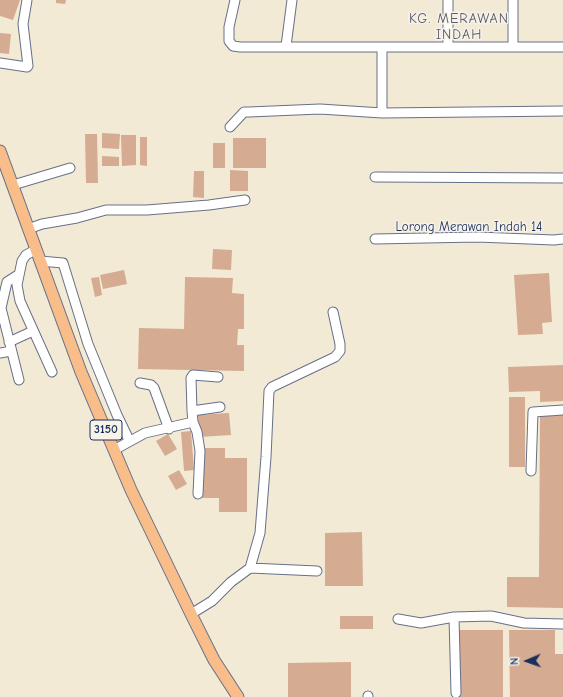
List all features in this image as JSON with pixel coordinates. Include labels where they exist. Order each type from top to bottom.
[{"type":"main road","name":"3150","points":[[0,151],[35,250],[81,372],[114,450],[190,614],[214,660],[238,697]]},
{"type":"street","points":[[0,63],[28,66],[23,24],[27,0]]},
{"type":"street","points":[[235,0],[229,27],[229,41],[233,46],[261,48],[286,46],[563,46]]},
{"type":"street","points":[[286,46],[292,0]]},
{"type":"street","points":[[448,0],[448,47]]},
{"type":"street","points":[[513,0],[513,47]]},
{"type":"street","points":[[382,47],[382,113]]},
{"type":"street","points":[[230,127],[244,112],[320,110],[382,113],[563,111]]},
{"type":"street","points":[[13,185],[70,168]]},
{"type":"street","points":[[375,177],[563,178]]},
{"type":"street","points":[[28,229],[42,224],[77,218],[106,210],[148,210],[209,205],[245,200]]},
{"type":"street","name":"Lorong Merawan Indah 14","points":[[375,239],[477,237],[554,240],[563,239]]},
{"type":"street","points":[[35,250],[26,255],[22,261],[17,285],[20,301],[52,372]]},
{"type":"street","points":[[40,261],[63,263],[88,344],[117,415],[129,440]]},
{"type":"street","points":[[18,275],[4,282],[1,308],[19,380]]},
{"type":"street","points":[[190,614],[212,601],[231,582],[250,568],[260,533],[269,391],[272,387],[336,357],[340,351],[340,344],[333,312]]},
{"type":"street","points":[[9,342],[33,331]]},
{"type":"street","points":[[0,353],[11,352]]},
{"type":"street","points":[[198,494],[200,451],[197,432],[193,422],[191,378],[193,376],[218,376]]},
{"type":"street","points":[[140,383],[151,385],[154,388],[169,429]]},
{"type":"street","points":[[192,411],[220,407]]},
{"type":"street","points":[[531,471],[533,412],[563,410]]},
{"type":"street","points":[[114,450],[129,440],[145,433],[169,429],[193,422]]},
{"type":"street","points":[[250,568],[317,571]]},
{"type":"street","points":[[398,619],[421,623],[454,617],[491,616],[524,623],[563,624]]},
{"type":"street","points":[[454,617],[456,693]]},
{"type":"building","points":[[0,0],[20,0],[13,20],[0,16]]},
{"type":"building","points":[[56,0],[66,0],[65,4],[56,3]]},
{"type":"building","points":[[0,33],[11,34],[9,54],[0,53]]},
{"type":"building","points":[[102,133],[120,134],[119,149],[102,148]]},
{"type":"building","points":[[85,134],[97,134],[98,183],[86,183]]},
{"type":"building","points":[[121,135],[136,135],[136,165],[122,166]]},
{"type":"building","points":[[140,137],[147,137],[147,166],[140,165]]},
{"type":"building","points":[[233,138],[266,138],[266,168],[233,168]]},
{"type":"building","points":[[213,143],[225,143],[225,168],[213,168]]},
{"type":"building","points":[[102,156],[119,157],[119,166],[102,166]]},
{"type":"building","points":[[230,170],[248,171],[248,191],[230,191]]},
{"type":"building","points":[[194,171],[204,171],[204,198],[193,197]]},
{"type":"building","points":[[213,249],[232,250],[231,270],[212,269]]},
{"type":"building","points":[[124,270],[127,284],[103,289],[100,275]]},
{"type":"building","points":[[549,273],[552,322],[542,323],[543,334],[518,335],[514,275]]},
{"type":"building","points":[[99,277],[102,295],[95,297],[91,278]]},
{"type":"building","points":[[185,277],[233,278],[232,293],[244,294],[244,329],[238,329],[237,345],[244,345],[244,371],[138,369],[139,328],[184,329]]},
{"type":"building","points":[[563,365],[563,401],[540,402],[540,391],[509,392],[508,367]]},
{"type":"building","points":[[509,397],[525,397],[525,467],[509,467]]},
{"type":"building","points":[[229,413],[231,435],[199,437],[198,415]]},
{"type":"building","points":[[540,415],[563,415],[563,608],[507,607],[507,577],[539,577]]},
{"type":"building","points":[[191,431],[194,470],[184,471],[181,432]]},
{"type":"building","points":[[168,434],[177,449],[165,456],[156,441]]},
{"type":"building","points":[[201,448],[225,448],[225,458],[247,458],[247,512],[219,512],[219,498],[201,498]]},
{"type":"building","points":[[179,470],[187,484],[176,490],[168,476]]},
{"type":"building","points":[[362,532],[363,586],[325,586],[325,533]]},
{"type":"building","points":[[340,616],[373,616],[373,629],[340,629]]},
{"type":"building","points":[[459,630],[503,630],[503,697],[460,697]]},
{"type":"building","points":[[509,630],[555,630],[555,654],[563,654],[563,697],[510,697]]},
{"type":"building","points":[[351,662],[351,697],[288,697],[288,663]]},
{"type":"district","name":"KG. MERAWAN INDAH","points":[[459,28]]}]
